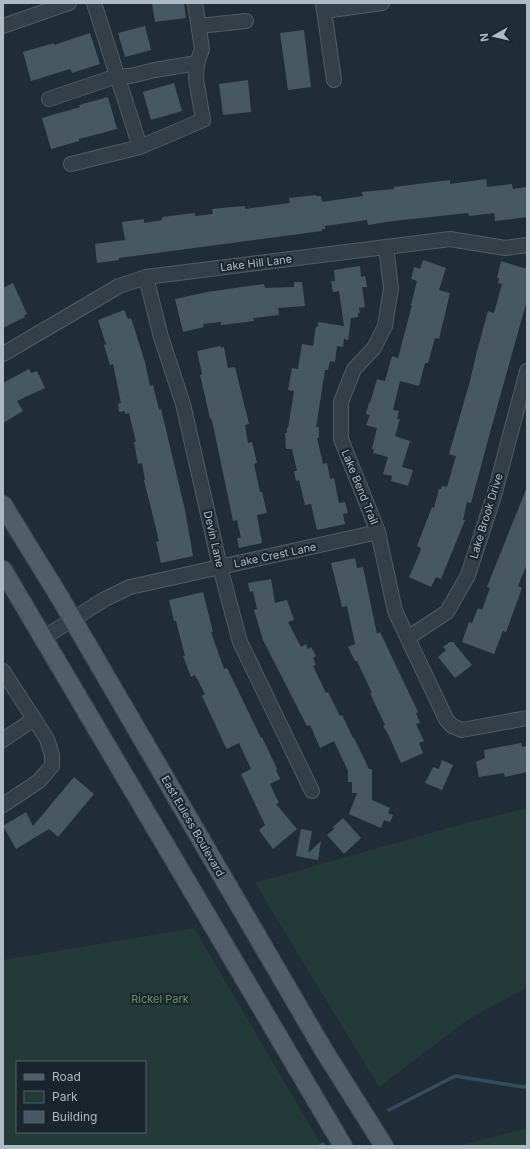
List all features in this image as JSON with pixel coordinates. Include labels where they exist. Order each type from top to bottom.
[{"type":"main road","name":"East Euless Boulevard","points":[[3,505],[72,619],[323,1049],[384,1146]]},
{"type":"main road","points":[[3,570],[344,1146]]},
{"type":"street","points":[[3,26],[70,3]]},
{"type":"street","points":[[94,3],[140,147]]},
{"type":"street","points":[[71,164],[140,147],[203,120],[196,79],[197,62],[202,50],[195,3]]},
{"type":"street","points":[[334,80],[323,7],[382,3]]},
{"type":"street","points":[[199,26],[246,21]]},
{"type":"street","points":[[49,99],[117,76],[130,76],[197,62]]},
{"type":"street","name":"Lake Hill Lane","points":[[3,354],[119,286],[146,277],[450,239],[505,248],[527,245]]},
{"type":"street","name":"Lake Bend Trail","points":[[386,247],[391,288],[385,326],[374,348],[354,369],[341,402],[341,439],[378,532],[395,611],[409,637],[446,719],[452,726],[462,730],[527,718]]},
{"type":"street","name":"Devin Lane","points":[[146,277],[161,337],[182,404],[220,567],[240,642],[312,791]]},
{"type":"street","name":"Lake Brook Drive","points":[[409,637],[447,612],[468,575],[494,496],[527,371]]},
{"type":"street","name":"Lake Crest Lane","points":[[43,638],[104,599],[130,587],[378,532]]},
{"type":"street","points":[[3,670],[47,739],[52,755],[52,766],[39,781],[3,805]]},
{"type":"street","points":[[3,740],[34,718]]},
{"type":"green space","points":[[527,808],[527,987],[466,1021],[379,1087],[255,883],[470,822]]},
{"type":"green space","name":"Rickel Park","points":[[194,928],[322,1146],[3,1146],[3,960]]},
{"type":"green space","points":[[527,1128],[527,1146],[459,1146]]},
{"type":"building","points":[[152,3],[184,3],[186,18],[155,22]]},
{"type":"building","points":[[145,26],[151,50],[125,57],[118,33]]},
{"type":"building","points":[[304,30],[311,87],[288,90],[280,33]]},
{"type":"building","points":[[90,33],[100,64],[72,73],[70,69],[31,81],[23,52],[54,43],[54,45]]},
{"type":"building","points":[[248,80],[251,112],[223,115],[219,84]]},
{"type":"building","points":[[174,83],[182,111],[151,120],[143,92]]},
{"type":"building","points":[[108,97],[117,129],[79,139],[79,141],[51,149],[42,118]]},
{"type":"building","points":[[486,179],[487,187],[512,184],[513,189],[526,187],[527,217],[495,221],[494,213],[469,216],[468,213],[368,225],[367,220],[325,226],[325,229],[322,229],[322,231],[119,258],[119,260],[97,263],[95,244],[125,240],[122,222],[144,219],[144,223],[162,220],[162,217],[195,213],[195,216],[213,214],[212,209],[245,206],[245,209],[290,203],[289,198],[316,195],[321,196],[322,202],[363,196],[362,192],[394,189],[394,187],[450,180],[450,184]]},
{"type":"building","points":[[423,260],[446,268],[439,290],[450,293],[439,339],[435,338],[428,363],[425,363],[419,386],[400,381],[393,410],[399,411],[397,419],[400,419],[395,436],[410,441],[402,467],[413,470],[408,486],[391,481],[392,476],[383,474],[388,457],[373,453],[374,449],[372,449],[377,428],[366,425],[370,415],[366,414],[377,379],[385,381],[392,356],[398,358],[417,281],[411,279],[414,267],[420,269]]},
{"type":"building","points":[[501,261],[527,269],[527,300],[471,503],[467,502],[463,520],[465,520],[441,579],[436,577],[431,587],[409,577],[420,552],[421,548],[417,546],[432,507],[434,508],[439,489],[441,489],[442,486],[447,487],[456,456],[449,454],[488,311],[494,313],[502,284],[498,283],[499,278],[497,278]]},
{"type":"building","points":[[360,266],[361,277],[365,276],[367,287],[362,287],[365,307],[359,308],[360,313],[358,313],[358,317],[351,318],[348,340],[344,338],[343,347],[337,346],[335,362],[330,361],[328,370],[325,370],[316,427],[319,427],[319,438],[317,438],[323,464],[327,463],[330,479],[334,478],[339,503],[345,502],[348,513],[343,514],[345,524],[317,530],[311,504],[305,505],[299,480],[296,481],[294,471],[297,471],[292,449],[286,449],[285,433],[287,433],[294,391],[288,390],[292,368],[298,369],[302,344],[313,346],[318,322],[344,326],[339,291],[333,292],[331,281],[335,281],[334,270]]},
{"type":"building","points":[[294,282],[302,282],[305,306],[278,308],[279,315],[253,318],[254,321],[221,325],[221,322],[203,324],[204,327],[183,332],[175,299],[207,292],[264,284],[265,288],[294,287]]},
{"type":"building","points":[[13,283],[27,314],[24,315],[25,317],[3,328],[3,288]]},
{"type":"building","points":[[124,310],[128,319],[131,318],[145,362],[150,386],[153,385],[159,410],[161,409],[185,510],[193,556],[161,563],[156,542],[159,541],[144,480],[142,463],[138,464],[134,442],[136,442],[129,413],[125,414],[125,411],[119,412],[118,404],[121,403],[113,364],[110,365],[104,345],[106,344],[98,320]]},
{"type":"building","points":[[220,346],[221,348],[224,347],[228,368],[235,367],[249,424],[245,425],[248,443],[252,442],[257,463],[254,464],[260,492],[262,492],[267,513],[257,515],[262,543],[239,548],[237,538],[241,538],[237,520],[233,521],[212,420],[210,418],[200,375],[202,374],[197,351]]},
{"type":"building","points":[[29,369],[31,373],[37,371],[45,388],[17,401],[23,411],[3,423],[3,383]]},
{"type":"building","points":[[527,487],[527,564],[518,586],[522,588],[506,632],[503,631],[494,654],[462,642],[469,622],[472,623],[478,608],[482,610],[490,588],[487,587]]},
{"type":"building","points":[[355,558],[357,568],[363,567],[377,634],[380,632],[418,712],[416,713],[420,723],[416,724],[424,741],[419,743],[423,753],[401,763],[383,726],[385,725],[370,693],[372,693],[357,661],[355,661],[348,647],[355,644],[347,606],[342,607],[331,563]]},
{"type":"building","points":[[271,579],[275,603],[287,600],[294,620],[288,622],[301,647],[306,644],[308,649],[311,647],[316,656],[313,658],[316,665],[313,666],[326,693],[328,692],[340,716],[342,715],[369,769],[372,769],[372,800],[390,808],[388,813],[393,815],[390,822],[384,820],[381,828],[349,814],[357,793],[352,793],[352,782],[348,782],[348,771],[334,741],[320,748],[310,725],[307,726],[263,640],[254,610],[257,609],[253,591],[250,592],[248,583]]},
{"type":"building","points":[[203,592],[213,632],[211,632],[224,669],[227,668],[277,769],[276,770],[280,779],[270,784],[279,803],[276,804],[297,829],[273,849],[259,830],[265,825],[241,774],[251,769],[239,743],[227,749],[225,746],[202,696],[205,694],[195,675],[191,677],[183,656],[185,656],[169,600]]},
{"type":"building","points":[[450,642],[453,642],[472,665],[455,678],[438,657],[446,650],[443,647]]},
{"type":"building","points":[[521,743],[522,747],[527,746],[527,772],[505,777],[504,773],[479,777],[476,762],[485,758],[484,750]]},
{"type":"building","points":[[442,760],[453,765],[442,790],[425,783],[433,767],[439,769]]},
{"type":"building","points":[[74,777],[94,794],[58,837],[49,829],[16,849],[3,826],[26,812],[33,826]]},
{"type":"building","points":[[343,818],[361,838],[344,854],[327,835]]},
{"type":"building","points":[[301,829],[312,831],[308,853],[321,841],[318,860],[296,856]]},
{"type":"waterway","points":[[389,1110],[455,1076],[523,1087],[527,1086]]}]
